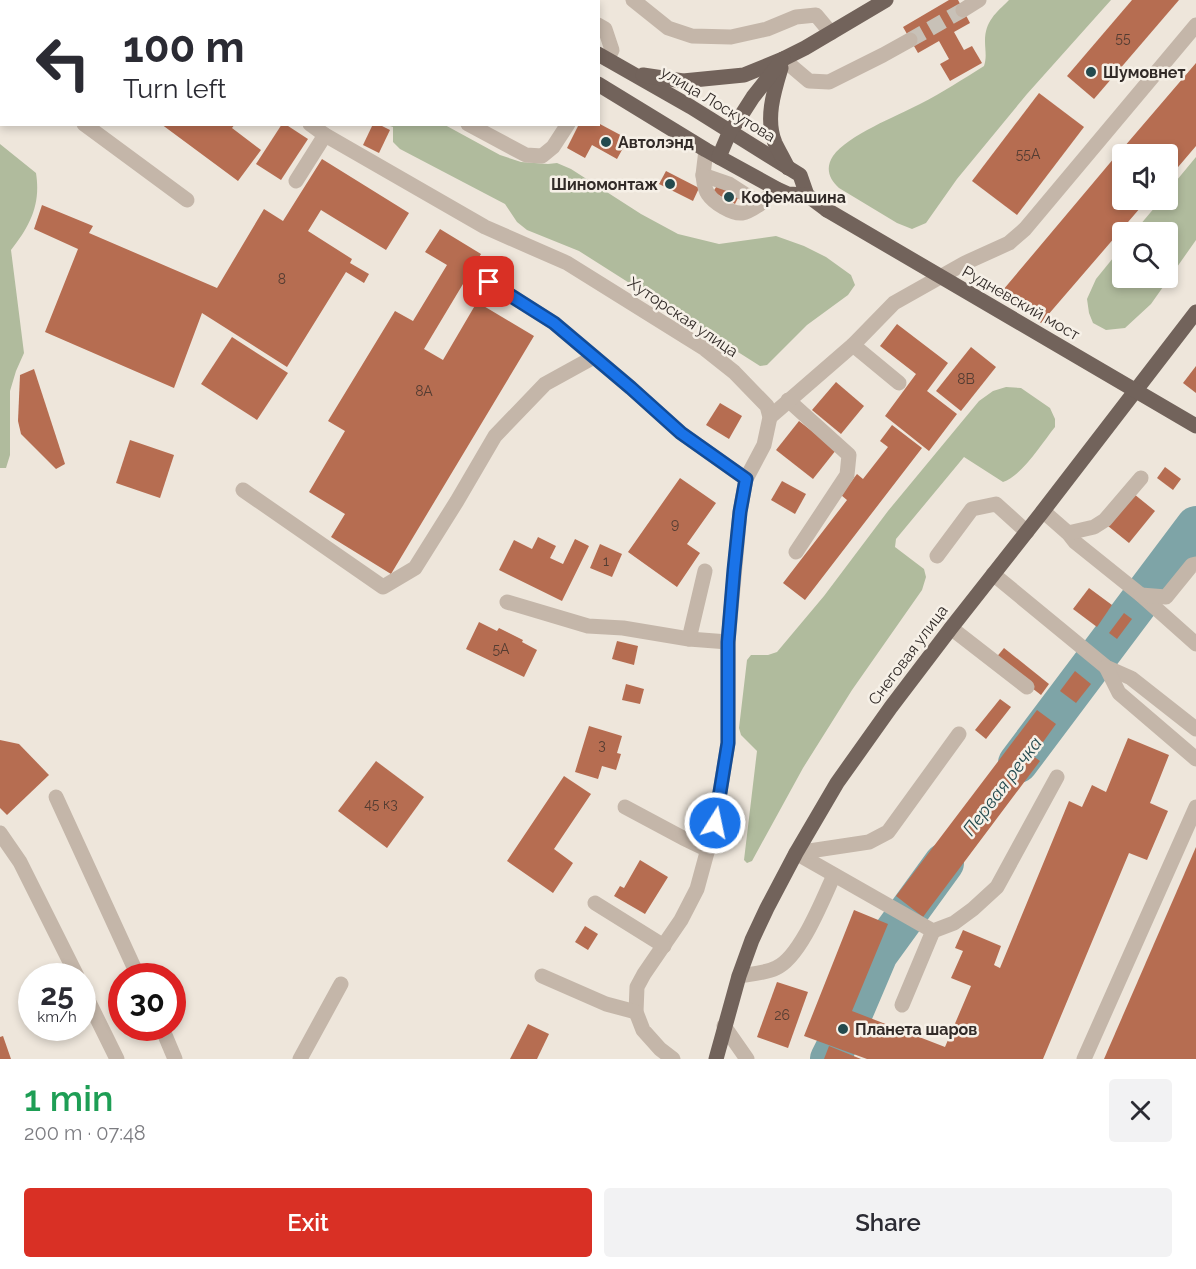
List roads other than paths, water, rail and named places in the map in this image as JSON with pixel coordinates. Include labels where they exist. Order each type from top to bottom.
[{"type":"main road","points":[[634,74],[682,81],[744,75],[783,60],[886,0]]},
{"type":"main road","name":"улица Лоскутова","points":[[603,56],[800,175],[807,195],[827,210]]},
{"type":"main road","points":[[712,153],[783,60]]},
{"type":"main road","points":[[783,60],[772,97],[771,122],[774,141],[788,168]]},
{"type":"main road","name":"улица Лоскутова","points":[[600,85],[712,153],[777,189],[788,194],[807,195]]},
{"type":"main road","name":"Рудневский мост","points":[[827,210],[1196,426]]},
{"type":"main road","name":"Снеговая улица","points":[[716,1059],[739,975],[766,908],[837,783],[951,628],[1196,312]]},
{"type":"street","points":[[633,0],[668,28],[692,36],[731,37],[767,29],[796,17],[816,15],[831,33]]},
{"type":"street","points":[[963,10],[979,0]]},
{"type":"street","points":[[673,1059],[660,1049],[643,1030],[636,1012],[637,987],[681,920],[697,888],[715,823],[728,743],[728,642],[740,512],[746,479],[764,446],[770,417],[853,345],[894,303],[965,263],[1009,243],[1025,229],[1196,25]]},
{"type":"street","points":[[600,26],[605,29],[612,50],[603,56]]},
{"type":"street","points":[[783,60],[809,81],[829,82],[910,40]]},
{"type":"street","points":[[87,126],[187,200]]},
{"type":"street","name":"Хуторская улица","points":[[313,126],[485,227],[567,263],[705,349],[761,398],[767,406],[770,417]]},
{"type":"street","points":[[472,126],[525,154],[542,156],[553,147],[567,126]]},
{"type":"street","points":[[296,181],[325,135]]},
{"type":"street","points":[[712,153],[703,176],[704,187],[710,197],[727,209],[740,213],[752,210],[777,189]]},
{"type":"street","points":[[703,176],[729,184],[760,204]]},
{"type":"street","points":[[489,282],[554,323],[681,433],[746,479]]},
{"type":"street","points":[[853,345],[899,384]]},
{"type":"street","points":[[243,490],[383,587],[415,568],[495,436],[545,384],[594,357]]},
{"type":"street","points":[[788,400],[849,455],[847,475],[796,552]]},
{"type":"street","points":[[1068,533],[1094,527],[1105,519],[1141,478]]},
{"type":"street","points":[[937,556],[972,509],[996,504],[1027,532]]},
{"type":"street","points":[[1043,511],[1075,542],[1141,595],[1196,644]]},
{"type":"street","points":[[1141,595],[1166,597],[1192,565],[1196,564]]},
{"type":"street","points":[[689,639],[705,571]]},
{"type":"street","points":[[993,574],[1106,667],[1131,678],[1196,729]]},
{"type":"street","points":[[507,603],[588,626],[623,628],[689,639],[728,642]]},
{"type":"street","points":[[951,628],[1027,687]]},
{"type":"street","points":[[1106,667],[1119,693],[1196,759]]},
{"type":"street","points":[[796,853],[869,842],[888,832],[959,734]]},
{"type":"street","points":[[902,1005],[933,931],[954,922],[973,909],[997,887],[1057,777]]},
{"type":"street","points":[[56,798],[132,963]]},
{"type":"street","points":[[625,807],[708,850]]},
{"type":"street","points":[[1084,1059],[1196,807]]},
{"type":"street","points":[[0,833],[20,862],[70,963]]},
{"type":"street","points":[[796,853],[933,931]]},
{"type":"street","points":[[739,975],[776,969],[787,961],[811,927],[834,875]]},
{"type":"street","points":[[595,903],[664,946]]},
{"type":"street","points":[[542,976],[606,1004],[636,1012]]},
{"type":"street","points":[[300,1059],[341,984]]},
{"type":"street","points":[[96,1016],[117,1059]]},
{"type":"street","points":[[724,1026],[747,1059]]},
{"type":"street","points":[[167,1041],[175,1059]]},
{"type":"waterway","name":"Первая речка","points":[[1018,763],[1196,526]]},
{"type":"waterway","name":"Первая речка","points":[[830,1059],[878,954],[944,863]]},
{"type":"tunnel","points":[[910,40],[963,10]]},
{"type":"place","name":"Шумовнет","points":[[1091,72]]},
{"type":"place","name":"Автолэнд","points":[[606,142]]},
{"type":"place","name":"Шиномонтаж","points":[[670,184]]},
{"type":"place","name":"Кофемашина","points":[[729,197]]},
{"type":"place","name":"Планета шаров","points":[[843,1029]]}]
